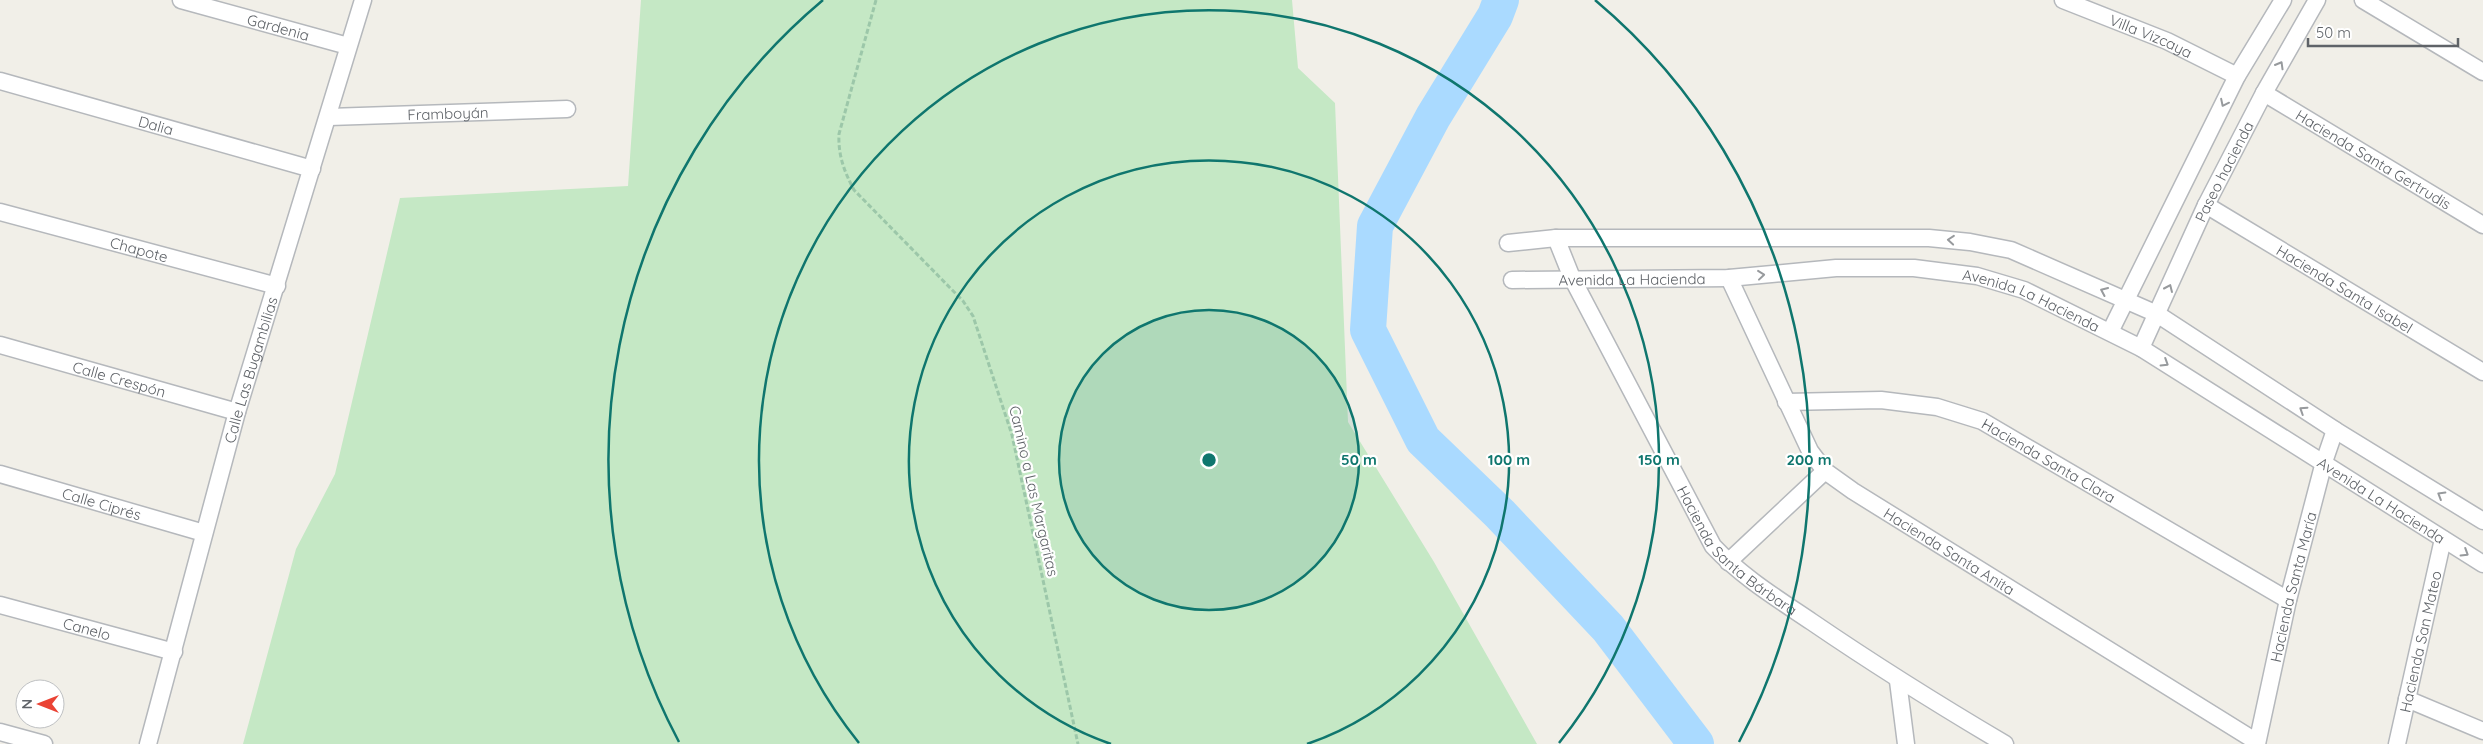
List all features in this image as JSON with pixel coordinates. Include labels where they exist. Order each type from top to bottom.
[{"type":"street","name":"Gardenia","points":[[180,0],[348,46]]},
{"type":"street","name":"Calle Las Bugambilias","points":[[148,744],[238,412],[329,117],[348,46],[364,0]]},
{"type":"street","name":"Villa Vizcaya","points":[[2063,0],[2166,40],[2237,76]]},
{"type":"street","name":"Paseo hacienda","points":[[2110,332],[2237,76],[2283,0]]},
{"type":"street","name":"Paseo hacienda","points":[[2141,348],[2206,205],[2264,93],[2318,0]]},
{"type":"street","points":[[2363,0],[2483,72]]},
{"type":"street","name":"Dalia","points":[[0,81],[312,169]]},
{"type":"street","name":"Hacienda Santa Gertrudis","points":[[2264,93],[2483,225]]},
{"type":"street","name":"Framboyán","points":[[329,117],[567,109]]},
{"type":"street","name":"Hacienda Santa Isabel","points":[[2206,205],[2483,372]]},
{"type":"street","name":"Chapote","points":[[0,212],[277,286]]},
{"type":"street","points":[[1508,242],[1556,238],[1929,238],[1970,242],[2011,250],[2157,314],[2335,430],[2483,521]]},
{"type":"street","name":"Hacienda Santa Bárbara","points":[[1556,238],[1572,278],[1713,546],[1728,562],[1752,581],[1898,681],[2005,744]]},
{"type":"street","name":"Avenida La Hacienda","points":[[1512,280],[1729,278],[1836,268],[1914,268],[1976,276],[2024,290],[2141,348],[2483,564]]},
{"type":"street","name":"Hacienda Santa Anita","points":[[1729,278],[1810,451],[1825,471],[1853,491],[2257,743]]},
{"type":"street","name":"Calle Crespón","points":[[0,346],[238,412]]},
{"type":"street","name":"Hacienda Santa Clara","points":[[1786,402],[1881,400],[1937,407],[1982,421],[2288,600]]},
{"type":"street","name":"Hacienda Santa María","points":[[2257,743],[2288,600],[2324,462],[2335,430]]},
{"type":"street","points":[[1728,562],[1825,471]]},
{"type":"street","name":"Calle Ciprés","points":[[0,474],[204,533]]},
{"type":"street","name":"Hacienda San Mateo","points":[[2397,744],[2443,539]]},
{"type":"street","name":"Canelo","points":[[0,605],[174,652]]},
{"type":"street","points":[[1898,681],[1906,744]]},
{"type":"street","points":[[2407,699],[2483,731]]},
{"type":"street","points":[[0,732],[44,744]]},
{"type":"path","name":"Camino a Las Margaritas","points":[[876,0],[839,134],[838,150],[843,169],[854,190],[963,301],[973,316],[1012,436],[1078,744]]},
{"type":"green space","points":[[641,0],[1292,0],[1298,68],[1335,103],[1348,422],[1434,562],[1537,744],[243,744],[296,549],[335,474],[400,198],[628,186]]},
{"type":"waterway","points":[[1501,0],[1495,16],[1433,117],[1375,226],[1368,330],[1423,440],[1500,514],[1608,628],[1696,744]]}]
